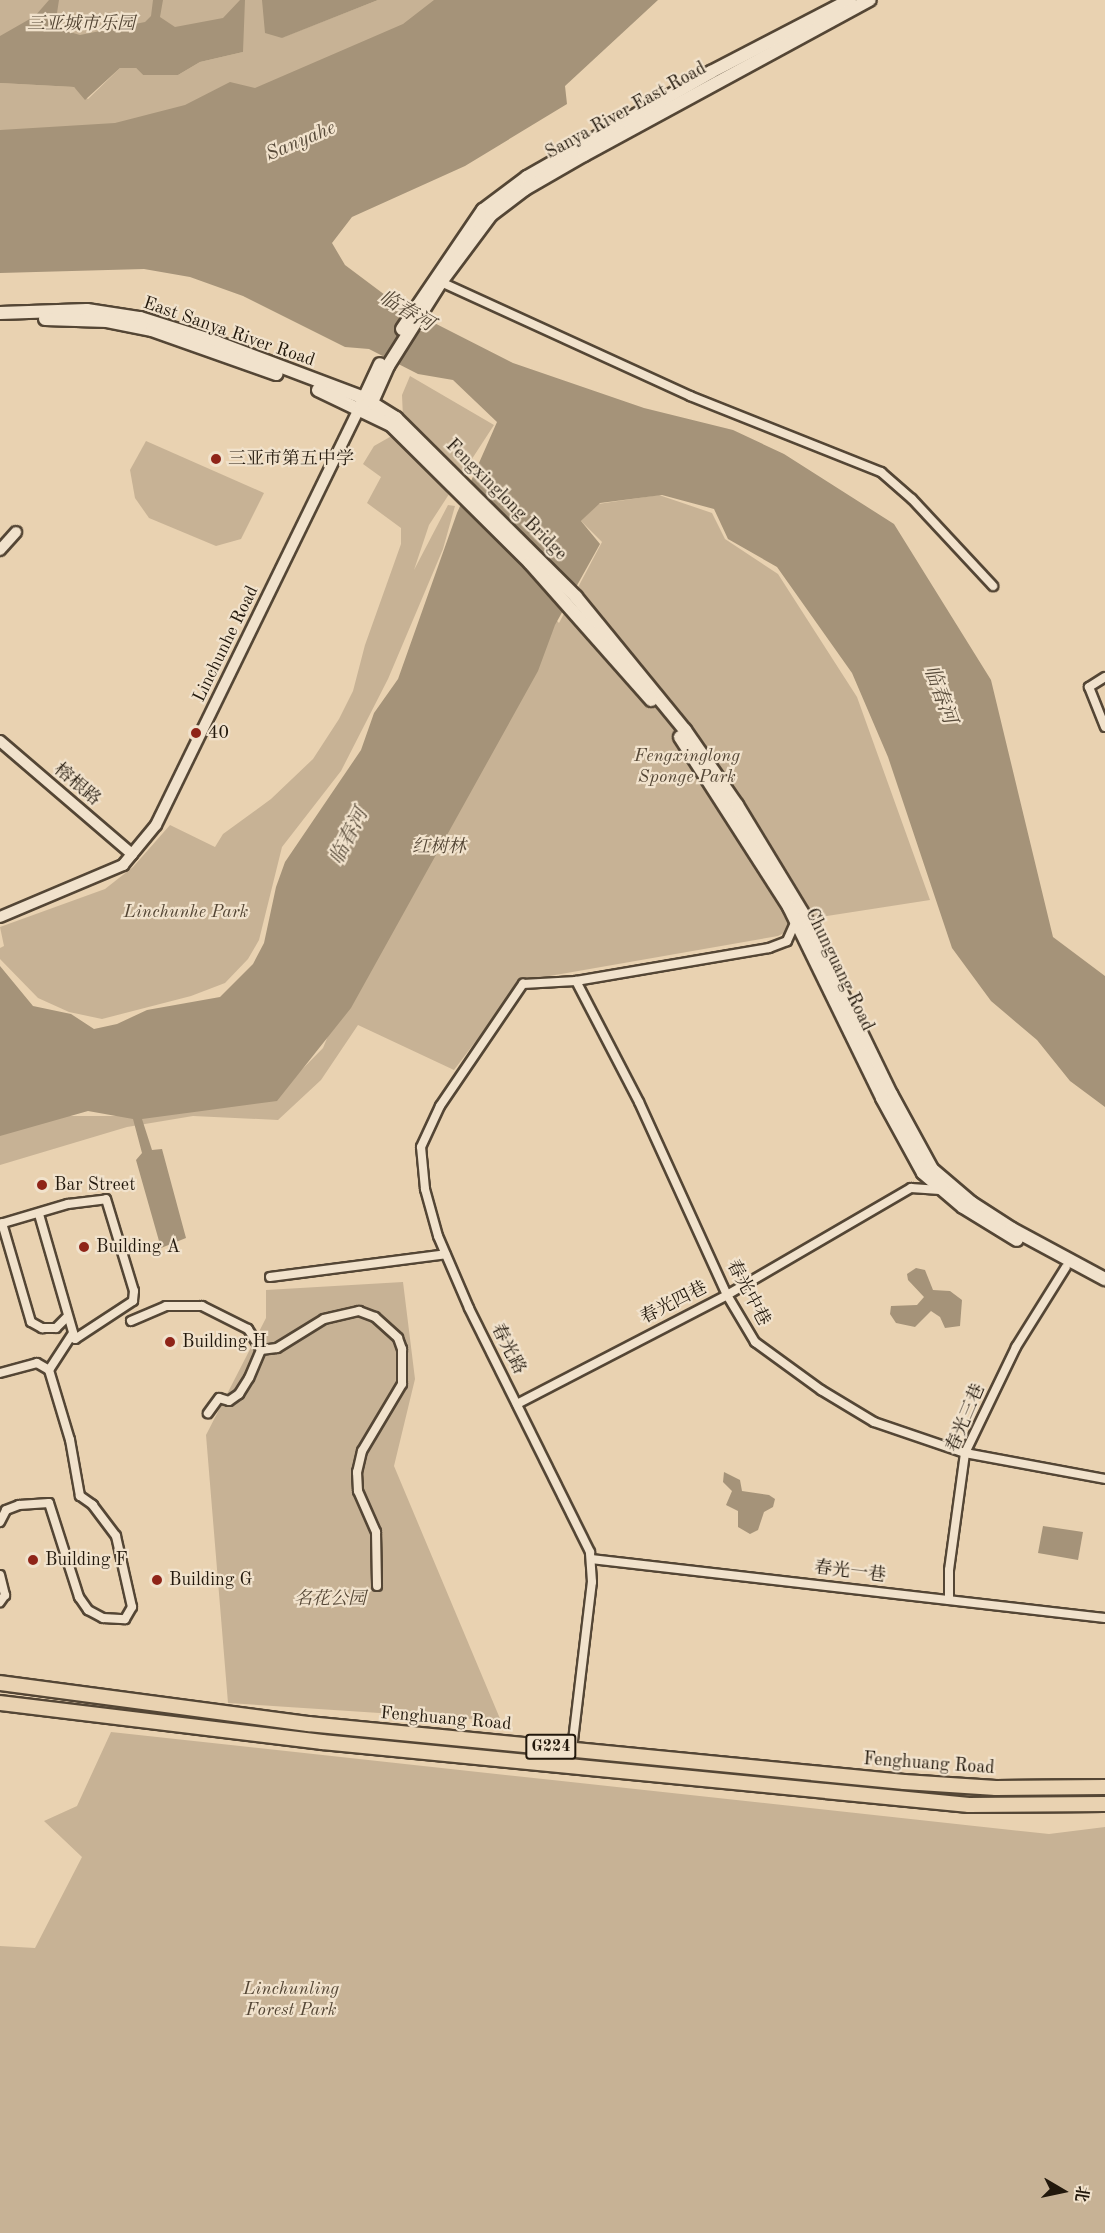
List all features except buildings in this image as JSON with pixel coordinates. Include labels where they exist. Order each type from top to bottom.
[{"type":"highway","name":"Fenghuang Road","points":[[0,1683],[308,1724],[904,1782],[996,1788],[1105,1787]]},
{"type":"highway","points":[[104,1717],[107,1699]]},
{"type":"highway","name":"Fenghuang Road","points":[[0,1703],[104,1717],[480,1759],[969,1805],[1105,1804]]},
{"type":"main road","name":"Sanya River East Road","points":[[430,291],[483,210],[526,177],[711,72],[850,0]]},
{"type":"main road","name":"Sanya River East Road","points":[[430,291],[441,282],[491,215],[525,189],[704,87],[870,0]]},
{"type":"main road","points":[[365,403],[385,364],[430,291]]},
{"type":"main road","name":"East Sanya River Road","points":[[0,312],[87,310],[140,318],[365,403]]},
{"type":"main road","name":"East Sanya River Road","points":[[0,320],[83,319],[152,330],[324,392],[365,403]]},
{"type":"main road","name":"Fengxinglong Bridge","points":[[365,403],[394,421],[585,615]]},
{"type":"main road","name":"Chunguang Road","points":[[585,615],[703,763],[793,905],[932,1169],[965,1197],[1012,1228],[1105,1279]]},
{"type":"main road","name":"Chunguang Road","points":[[793,905],[796,921],[923,1173],[940,1190],[1003,1233],[1105,1288]]},
{"type":"street","points":[[441,282],[690,396],[881,472],[912,499],[993,586]]},
{"type":"street","name":"Linchunhe Road","points":[[0,917],[123,865],[156,825],[365,403]]},
{"type":"street","points":[[0,550],[16,532]]},
{"type":"street","points":[[1105,677],[1089,687],[1105,727]]},
{"type":"street","name":"榕根路","points":[[0,741],[132,854]]},
{"type":"street","points":[[576,981],[769,948],[787,941],[796,921]]},
{"type":"street","name":"春光路","points":[[572,1749],[592,1582],[591,1559],[582,1532],[517,1404],[446,1254],[425,1189],[421,1147],[441,1106],[523,984],[576,981]]},
{"type":"street","name":"春光中巷","points":[[576,981],[639,1101],[727,1295],[755,1342],[821,1390],[874,1422],[965,1453],[1105,1479]]},
{"type":"street","name":"春光四巷","points":[[517,1404],[727,1295],[911,1188],[940,1190]]},
{"type":"street","points":[[39,1214],[66,1318],[75,1339],[133,1301],[134,1291],[106,1198],[68,1204],[1,1224],[31,1322],[42,1329],[56,1328],[66,1318]]},
{"type":"street","points":[[270,1277],[446,1254]]},
{"type":"street","name":"春光三巷","points":[[949,1600],[949,1570],[965,1453],[1016,1347],[1066,1267]]},
{"type":"street","points":[[131,1321],[166,1306],[202,1306],[248,1329],[261,1350]]},
{"type":"street","points":[[261,1350],[278,1348],[324,1319],[359,1311],[375,1317],[398,1338],[402,1349],[402,1384],[362,1451],[357,1472],[358,1491],[379,1544],[377,1586]]},
{"type":"street","points":[[49,1370],[73,1333]]},
{"type":"street","points":[[208,1413],[219,1398],[229,1401],[239,1394],[261,1350]]},
{"type":"street","points":[[0,1373],[37,1363],[49,1370],[70,1440],[80,1496],[93,1505],[116,1536],[132,1607],[125,1619],[103,1618],[88,1610],[79,1597],[49,1503],[19,1504],[6,1510],[0,1522]]},
{"type":"street","name":"春光一巷","points":[[591,1559],[1105,1618]]},
{"type":"street","points":[[0,1575],[5,1595],[0,1602]]},
{"type":"green space","name":"三亚城市乐园","points":[[0,0],[303,0],[281,38],[378,0],[445,0],[400,38],[182,114],[113,129],[0,136],[0,83],[74,87],[88,99],[120,68],[136,68],[143,75],[178,75],[200,62],[243,52],[196,37],[0,36]]},
{"type":"green space","name":"Linchunhe Park","points":[[410,376],[494,425],[429,525],[414,570],[448,505],[455,506],[443,549],[388,679],[341,771],[282,847],[259,940],[248,959],[225,983],[191,996],[102,1019],[69,1012],[38,998],[0,959],[0,948],[4,946],[0,927],[105,889],[133,867],[170,825],[215,847],[223,834],[271,799],[313,759],[339,719],[353,691],[365,645],[401,544],[401,528],[367,503],[381,477],[363,464],[374,446],[411,425],[403,418],[402,395]]},
{"type":"green space","points":[[146,441],[264,493],[241,539],[216,546],[149,518],[135,498],[130,470]]},
{"type":"green space","name":"Fengxinglong Sponge Park","points":[[659,495],[712,513],[725,539],[778,574],[857,697],[930,900],[814,918],[778,936],[521,981],[454,1070],[358,1025],[321,1080],[278,1120],[193,1116],[127,1127],[0,1165],[0,1133],[55,1116],[115,1116],[273,1099],[323,1048],[518,577],[559,623],[602,542],[581,521],[598,504]]},
{"type":"green space","name":"名花公园","points":[[403,1282],[415,1379],[394,1466],[501,1721],[228,1703],[206,1435],[266,1318],[266,1290]]},
{"type":"green space","name":"Linchunling Forest Park","points":[[111,1732],[1049,1834],[1105,1827],[1105,2233],[0,2233],[0,1946],[35,1948],[82,1857],[44,1821],[77,1806]]},
{"type":"water","points":[[49,0],[59,0],[57,13],[66,31],[80,35],[145,22],[151,16],[153,0],[163,0],[160,17],[175,27],[223,18],[240,0],[245,0],[243,52],[200,62],[178,75],[143,75],[136,68],[120,68],[85,100],[74,87],[0,83],[0,36],[35,16]]},
{"type":"water","points":[[262,0],[378,0],[282,38],[265,33]]},
{"type":"water","points":[[434,0],[658,0],[565,86],[567,104],[465,166],[352,217],[332,243],[345,265],[397,304],[513,363],[644,408],[733,430],[784,454],[894,524],[991,680],[1053,937],[1105,976],[1105,1107],[1070,1081],[1037,1040],[991,1001],[952,948],[888,757],[852,673],[777,567],[728,539],[714,509],[662,495],[600,503],[581,521],[600,544],[555,625],[538,671],[351,1008],[277,1101],[142,1119],[152,1150],[162,1149],[186,1238],[161,1248],[136,1160],[142,1153],[133,1119],[88,1111],[0,1136],[0,966],[33,1006],[71,1014],[94,1029],[117,1024],[147,1010],[220,997],[253,964],[264,943],[276,887],[285,862],[361,750],[374,713],[398,679],[457,513],[497,422],[453,380],[418,374],[369,349],[345,347],[243,296],[190,277],[144,269],[0,273],[0,130],[115,123],[185,105],[230,82],[255,88],[403,24]]},
{"type":"water","points":[[916,1268],[925,1270],[933,1290],[950,1291],[962,1300],[960,1326],[945,1328],[940,1317],[931,1311],[915,1327],[896,1323],[890,1314],[891,1306],[917,1305],[924,1297],[908,1280],[907,1274]]},
{"type":"water","points":[[724,1472],[740,1480],[742,1491],[769,1495],[775,1499],[773,1507],[764,1512],[758,1530],[750,1534],[738,1527],[738,1511],[726,1505],[732,1491],[723,1482]]},
{"type":"water","points":[[1043,1526],[1083,1532],[1078,1560],[1038,1553]]},
{"type":"place","name":"三亚市第五中学","points":[[216,459]]},
{"type":"place","name":"40","points":[[196,733]]},
{"type":"place","name":"Bar Street","points":[[42,1185]]},
{"type":"place","name":"Building A","points":[[84,1247]]},
{"type":"place","name":"Building H","points":[[170,1342]]},
{"type":"place","name":"Building F","points":[[33,1560]]},
{"type":"place","name":"Building G","points":[[157,1580]]},
{"type":"water label","name":"Sanyahe","points":[[301,142]]},
{"type":"water label","name":"临春河","points":[[406,312]]},
{"type":"water label","name":"临春河","points":[[939,695]]},
{"type":"water label","name":"临春河","points":[[350,837]]},
{"type":"park label","name":"红树林","points":[[439,847]]}]
